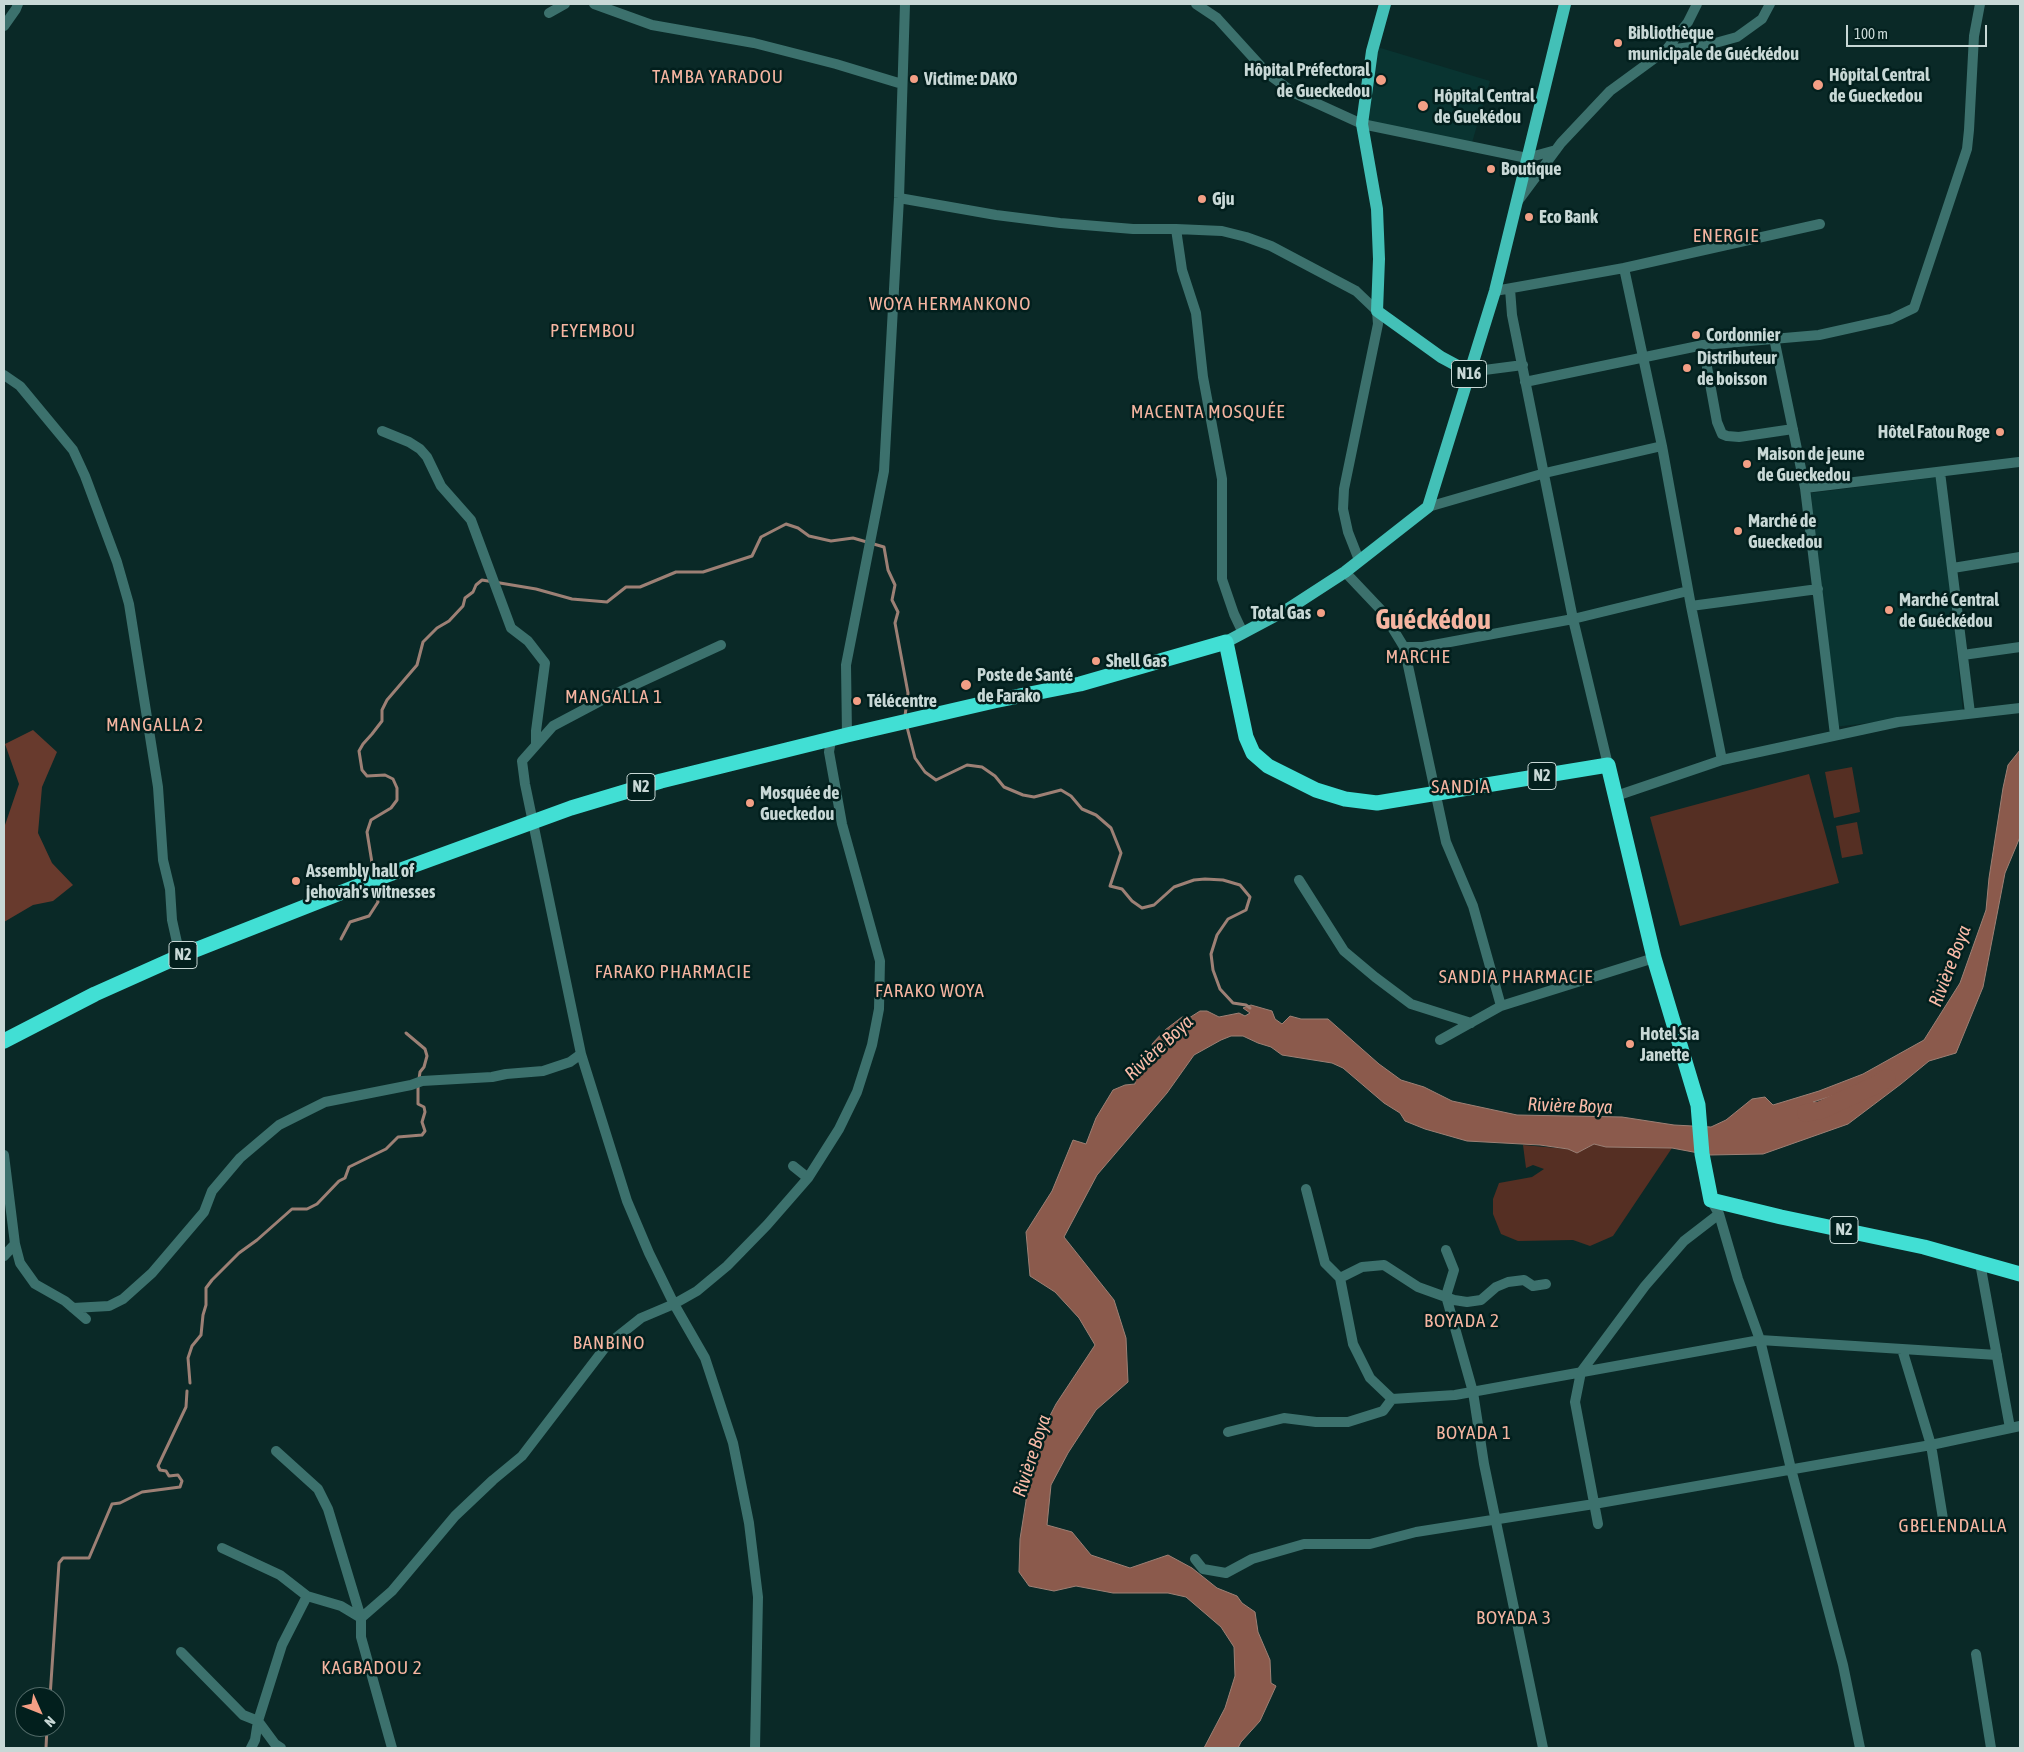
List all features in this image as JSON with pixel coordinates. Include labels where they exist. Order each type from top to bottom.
[{"type":"highway","name":"N2","points":[[4,1040],[95,994],[180,956],[391,873],[534,823],[571,808],[661,781],[847,735],[994,701],[1080,684],[1226,642],[1246,737],[1252,753],[1268,766],[1316,790],[1346,799],[1378,803],[1608,765]]},
{"type":"highway","points":[[1608,765],[1654,958],[1698,1105],[1702,1154],[1711,1200]]},
{"type":"highway","name":"N2","points":[[1711,1200],[1781,1217],[1924,1247],[2020,1274]]},
{"type":"main road","points":[[1384,4],[1372,51],[1362,124],[1378,208],[1377,311],[1416,341],[1469,372]]},
{"type":"main road","name":"N16","points":[[1428,507],[1495,291],[1565,4]]},
{"type":"main road","points":[[1226,642],[1288,608],[1345,572],[1428,507]]},
{"type":"street","points":[[4,26],[16,10],[18,4]]},
{"type":"street","points":[[549,13],[564,4]]},
{"type":"street","points":[[594,4],[652,25],[754,44],[836,64],[902,84]]},
{"type":"street","points":[[847,735],[846,665],[884,471],[899,198],[905,4]]},
{"type":"street","points":[[1196,4],[1217,18],[1268,74],[1294,94],[1362,124],[1527,158],[1556,150]]},
{"type":"street","points":[[1516,204],[1556,150],[1610,91],[1666,50],[1688,22],[1697,4]]},
{"type":"street","points":[[1666,50],[1708,45],[1737,37],[1762,19],[1770,4]]},
{"type":"street","points":[[1526,382],[1703,345],[1828,333],[1891,320],[1914,308],[1967,149],[1970,130],[1974,36],[1980,4]]},
{"type":"street","points":[[899,198],[996,215],[1060,223],[1133,229],[1222,232],[1246,237],[1271,246],[1356,291],[1377,311],[1378,324],[1344,489],[1343,509],[1346,524],[1359,560]]},
{"type":"street","points":[[1495,291],[1624,268],[1820,224]]},
{"type":"street","points":[[1176,229],[1182,270],[1196,313],[1203,377],[1222,479],[1222,579],[1234,614],[1243,633]]},
{"type":"street","points":[[1624,268],[1662,446],[1690,606],[1722,760]]},
{"type":"street","points":[[1510,289],[1512,315],[1573,619],[1608,765]]},
{"type":"street","points":[[1774,338],[1805,488],[1835,735]]},
{"type":"street","points":[[1703,345],[1717,422],[1722,434],[1739,437],[1793,429]]},
{"type":"street","points":[[1469,372],[1523,365]]},
{"type":"street","points":[[4,375],[20,386],[73,450],[117,562],[129,604],[158,788],[163,860],[170,889],[172,920],[180,956]]},
{"type":"street","points":[[382,431],[409,442],[420,449],[427,457],[441,486],[471,520],[496,593],[511,628],[528,640],[545,663],[536,743]]},
{"type":"street","points":[[1428,507],[1545,473],[1662,446]]},
{"type":"street","points":[[1805,488],[2019,462]]},
{"type":"street","points":[[1940,472],[1970,713]]},
{"type":"street","points":[[1953,568],[2020,557]]},
{"type":"street","points":[[1345,572],[1382,611],[1404,647],[1446,842],[1473,906],[1501,1006]]},
{"type":"street","points":[[1690,606],[1818,589]]},
{"type":"street","points":[[1404,647],[1423,647],[1573,619],[1688,591]]},
{"type":"street","points":[[721,645],[604,699],[553,726],[522,761],[525,784],[581,1054],[627,1201],[649,1253],[674,1304],[705,1358],[733,1443],[749,1523],[758,1597],[755,1748]]},
{"type":"street","points":[[1963,655],[2020,647]]},
{"type":"street","points":[[1616,796],[1722,760],[1835,735],[1898,722],[2020,708]]},
{"type":"street","points":[[361,1618],[392,1591],[455,1516],[522,1456],[607,1345],[641,1318],[674,1304],[697,1291],[727,1266],[767,1225],[808,1178],[839,1129],[857,1092],[872,1045],[879,1009],[880,961],[842,824],[829,752],[832,740]]},
{"type":"street","points":[[1299,880],[1344,951],[1375,977],[1411,1004],[1471,1023]]},
{"type":"street","points":[[1440,1040],[1501,1006],[1654,958]]},
{"type":"street","points":[[73,1308],[109,1306],[123,1299],[152,1273],[204,1212],[212,1191],[240,1158],[279,1125],[325,1102],[411,1085],[422,1081],[492,1077],[543,1071],[570,1062],[581,1054]]},
{"type":"street","points":[[4,1155],[15,1244],[20,1263],[35,1284],[73,1308],[86,1320]]},
{"type":"street","points":[[793,1166],[808,1178]]},
{"type":"street","points":[[1306,1189],[1325,1264],[1340,1278],[1353,1344],[1370,1378],[1392,1399],[1455,1395],[1760,1340],[1997,1355]]},
{"type":"street","points":[[1711,1200],[1719,1214],[1738,1279],[1760,1340],[1791,1469],[1843,1665],[1860,1748]]},
{"type":"street","points":[[1598,1524],[1575,1402],[1581,1372],[1641,1292],[1684,1241],[1719,1214]]},
{"type":"street","points":[[4,1256],[15,1244]]},
{"type":"street","points":[[1446,1250],[1454,1270],[1446,1296],[1473,1392],[1484,1464],[1543,1748]]},
{"type":"street","points":[[1980,1263],[2010,1428]]},
{"type":"street","points":[[1340,1278],[1362,1266],[1384,1265],[1418,1287],[1454,1300],[1467,1302],[1481,1300],[1496,1287],[1508,1282],[1524,1280],[1533,1286],[1546,1284]]},
{"type":"street","points":[[1902,1349],[1931,1444],[1944,1525]]},
{"type":"street","points":[[1228,1432],[1284,1418],[1316,1422],[1348,1422],[1383,1412],[1392,1399]]},
{"type":"street","points":[[1195,1559],[1203,1569],[1226,1573],[1252,1559],[1304,1544],[1370,1544],[1416,1532],[1594,1504],[1931,1444],[2020,1426]]},
{"type":"street","points":[[276,1451],[318,1489],[328,1509],[361,1618],[361,1637],[392,1748]]},
{"type":"street","points":[[222,1548],[280,1575],[307,1596],[341,1606],[361,1618]]},
{"type":"street","points":[[251,1748],[255,1740],[258,1721],[282,1645],[307,1596]]},
{"type":"street","points":[[181,1652],[243,1715],[258,1721],[275,1744],[281,1748]]},
{"type":"street","points":[[1976,1654],[1991,1748]]},
{"type":"shaded area","name":"Hôpital Central de Guekédou","points":[[1374,46],[1490,81],[1471,146],[1362,124]]},
{"type":"shaded area","points":[[1939,477],[1963,712],[1834,727],[1811,493]]},
{"type":"shaded area","points":[[33,730],[57,752],[42,787],[38,833],[52,863],[73,885],[53,901],[33,905],[4,922],[4,825],[19,784],[5,744]]},
{"type":"shaded area","points":[[1852,767],[1860,812],[1834,818],[1825,772]]},
{"type":"shaded area","points":[[1809,774],[1839,883],[1680,926],[1650,817]]},
{"type":"shaded area","points":[[1857,822],[1863,854],[1842,858],[1836,826]]},
{"type":"shaded area","points":[[1594,1144],[1606,1147],[1672,1148],[1613,1236],[1590,1246],[1573,1240],[1518,1241],[1501,1234],[1493,1214],[1493,1199],[1499,1183],[1532,1177],[1544,1169],[1533,1165],[1526,1168],[1523,1145],[1568,1149],[1577,1153]]},
{"type":"water","points":[[2020,750],[2020,837],[2005,873],[1983,987],[1956,1053],[1929,1061],[1848,1124],[1763,1154],[1709,1155],[1672,1148],[1606,1147],[1594,1144],[1577,1153],[1568,1149],[1540,1145],[1467,1141],[1425,1129],[1405,1121],[1400,1113],[1384,1103],[1343,1068],[1332,1063],[1282,1055],[1271,1047],[1243,1036],[1231,1036],[1194,1055],[1167,1093],[1097,1175],[1064,1237],[1114,1300],[1126,1338],[1128,1382],[1096,1410],[1068,1453],[1051,1485],[1047,1525],[1072,1532],[1091,1555],[1130,1568],[1168,1555],[1192,1568],[1217,1588],[1237,1596],[1242,1603],[1255,1612],[1258,1632],[1270,1660],[1271,1683],[1276,1686],[1260,1721],[1238,1748],[1204,1748],[1225,1708],[1235,1676],[1234,1647],[1221,1627],[1186,1597],[1168,1593],[1113,1593],[1076,1586],[1054,1591],[1029,1586],[1019,1572],[1020,1539],[1026,1501],[1023,1468],[1056,1404],[1095,1345],[1079,1318],[1055,1292],[1030,1276],[1026,1232],[1052,1191],[1073,1140],[1086,1144],[1096,1118],[1113,1090],[1125,1085],[1135,1084],[1135,1078],[1153,1049],[1152,1044],[1165,1030],[1182,1017],[1189,1018],[1200,1011],[1207,1011],[1219,1017],[1239,1013],[1245,1016],[1250,1013],[1243,1008],[1251,1005],[1272,1011],[1275,1019],[1282,1024],[1290,1016],[1301,1019],[1328,1019],[1379,1064],[1401,1080],[1424,1087],[1452,1101],[1517,1115],[1622,1117],[1674,1125],[1711,1127],[1726,1120],[1752,1099],[1765,1097],[1773,1105],[1819,1091],[1863,1074],[1924,1040],[1960,983],[1986,910],[1989,878],[2008,765]],"holes":[[[1864,1086],[1868,1087],[1868,1089],[1841,1109],[1813,1102]]]},
{"type":"waterway","points":[[374,875],[367,832],[371,820],[391,808],[397,800],[397,788],[393,779],[385,775],[367,776],[362,770],[359,751],[382,721],[382,710],[387,700],[417,665],[423,642],[437,628],[449,621],[463,606],[465,598],[473,592],[476,585],[482,580],[536,589],[572,599],[607,602],[626,587],[640,587],[676,572],[703,572],[752,556],[761,537],[786,524],[798,528],[809,536],[831,541],[853,538],[884,547],[888,570],[895,585],[892,600],[898,612],[895,623],[908,693],[905,716]]},
{"type":"waterway","points":[[907,727],[915,758],[925,772],[936,780],[967,765],[982,767],[995,776],[1004,787],[1023,795],[1034,797],[1061,790],[1071,796],[1082,809],[1096,815],[1111,828],[1121,853],[1110,886],[1122,889],[1132,901],[1142,908],[1154,905],[1174,887],[1194,880],[1223,880],[1240,885],[1250,897],[1246,910],[1228,919],[1217,935],[1211,954],[1213,970],[1220,989],[1233,1003],[1246,1005],[1250,1008]]},
{"type":"waterway","points":[[341,939],[350,922],[369,916],[378,902],[375,884]]},
{"type":"waterway","points":[[406,1033],[425,1049],[427,1056],[419,1079]]},
{"type":"waterway","name":"Rivière Boya","points":[[1806,1113],[1821,1110],[1887,1078]]},
{"type":"waterway","points":[[190,1383],[188,1358],[192,1346],[201,1335],[206,1305],[206,1288],[212,1280],[239,1253],[292,1209],[307,1209],[317,1204],[339,1181],[345,1178],[349,1167],[386,1149],[398,1137],[422,1135],[425,1131],[422,1122],[425,1112],[424,1107],[418,1104],[418,1086]]},
{"type":"waterway","points":[[51,1687],[59,1563],[63,1558],[89,1558],[112,1504],[120,1503],[142,1492],[180,1487],[182,1481],[178,1475],[169,1476],[166,1471],[160,1470],[158,1466],[186,1407],[187,1391]]},
{"type":"waterway","points":[[46,1748],[47,1737]]},
{"type":"place","name":"Bibliothèque municipale de Guéckédou","points":[[1618,43]]},
{"type":"place","name":"Victime: DAKO","points":[[914,79]]},
{"type":"place","name":"Hôpital Préfectoral de Gueckedou","points":[[1381,80]]},
{"type":"place","name":"Hôpital Central de Gueckedou","points":[[1818,85]]},
{"type":"place","name":"Hôpital Central de Guekédou","points":[[1423,106]]},
{"type":"place","name":"Boutique","points":[[1491,169]]},
{"type":"place","name":"Gju","points":[[1202,199]]},
{"type":"place","name":"Eco Bank","points":[[1529,217]]},
{"type":"place","name":"Cordonnier","points":[[1696,335]]},
{"type":"place","name":"Distributeur de boisson","points":[[1687,368]]},
{"type":"place","name":"Hôtel Fatou Roge","points":[[2000,432]]},
{"type":"place","name":"Maison de jeune de Gueckedou","points":[[1747,464]]},
{"type":"place","name":"Marché de Gueckedou","points":[[1738,531]]},
{"type":"place","name":"Marché Central de Guéckédou","points":[[1889,610]]},
{"type":"place","name":"Total Gas","points":[[1321,613]]},
{"type":"place","name":"Shell Gas","points":[[1096,661]]},
{"type":"place","name":"Poste de Santé de Farako","points":[[966,685]]},
{"type":"place","name":"Télécentre","points":[[857,701]]},
{"type":"place","name":"Mosquée de Gueckedou","points":[[750,803]]},
{"type":"place","name":"Assembly hall of jehovah's witnesses","points":[[296,881]]},
{"type":"place","name":"Hotel Sia Janette","points":[[1630,1044]]},
{"type":"district","name":"TAMBA YARADOU","points":[[718,77]]},
{"type":"district","name":"ENERGIE","points":[[1726,236]]},
{"type":"district","name":"WOYA HERMANKONO","points":[[950,304]]},
{"type":"district","name":"PEYEMBOU","points":[[593,331]]},
{"type":"district","name":"MACENTA MOSQUÉE","points":[[1208,412]]},
{"type":"district","name":"Guéckédou","points":[[1433,620]]},
{"type":"district","name":"MARCHE","points":[[1418,657]]},
{"type":"district","name":"MANGALLA 1","points":[[614,697]]},
{"type":"district","name":"MANGALLA 2","points":[[155,725]]},
{"type":"district","name":"SANDIA","points":[[1461,787]]},
{"type":"district","name":"FARAKO PHARMACIE","points":[[673,972]]},
{"type":"district","name":"SANDIA PHARMACIE","points":[[1516,977]]},
{"type":"district","name":"FARAKO WOYA","points":[[930,991]]},
{"type":"district","name":"BOYADA 2","points":[[1462,1321]]},
{"type":"district","name":"BANBINO","points":[[609,1343]]},
{"type":"district","name":"BOYADA 1","points":[[1474,1433]]},
{"type":"district","name":"GBELENDALLA","points":[[1953,1526]]},
{"type":"district","name":"BOYADA 3","points":[[1514,1618]]},
{"type":"district","name":"KAGBADOU 2","points":[[372,1668]]}]
